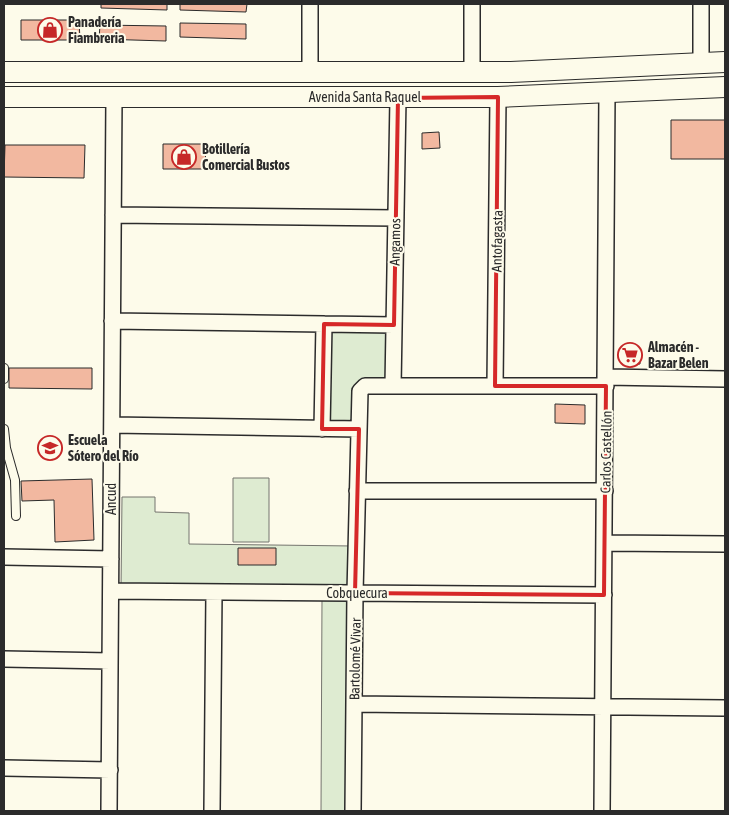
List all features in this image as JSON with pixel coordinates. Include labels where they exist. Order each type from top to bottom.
[{"type":"main road","name":"Avenida Santa Raquel","points":[[4,72],[472,72],[725,62]]},
{"type":"main road","name":"Avenida Santa Raquel","points":[[4,97],[498,97],[725,87]]},
{"type":"street","points":[[310,4],[310,72]]},
{"type":"street","points":[[472,4],[472,72]]},
{"type":"street","points":[[701,62],[702,4]]},
{"type":"street","name":"Carlos Castellón","points":[[602,811],[607,93]]},
{"type":"street","name":"Ancud","points":[[109,811],[114,97]]},
{"type":"street","name":"Antofagasta","points":[[495,386],[498,97]]},
{"type":"street","name":"Angamos","points":[[393,386],[398,98]]},
{"type":"street","points":[[113,215],[396,218]]},
{"type":"street","points":[[112,321],[394,325]]},
{"type":"street","points":[[322,429],[324,324]]},
{"type":"street","points":[[393,386],[495,386],[606,381],[725,379]]},
{"type":"street","name":"Bartolomé Vivar","points":[[353,811],[355,593],[360,395],[362,388],[369,386],[393,386]]},
{"type":"street","points":[[112,425],[359,429]]},
{"type":"street","points":[[358,491],[605,491]]},
{"type":"street","points":[[605,543],[725,544]]},
{"type":"street","points":[[4,557],[111,559]]},
{"type":"street","name":"Cobquecura","points":[[111,592],[604,595]]},
{"type":"street","points":[[212,811],[214,592]]},
{"type":"street","points":[[4,659],[110,661]]},
{"type":"street","points":[[354,704],[725,708]]},
{"type":"street","points":[[4,768],[110,770]]},
{"type":"lane","points":[[4,368],[4,379]]},
{"type":"lane","points":[[4,429],[6,448],[16,480],[16,516]]},
{"type":"highlighted area","points":[[498,97],[495,386],[606,386],[604,595],[355,593],[359,429],[322,429],[324,324],[394,325],[398,98]]},
{"type":"green space","points":[[328,327],[388,328],[388,381],[359,381],[354,386],[354,424],[327,424]]},
{"type":"green space","points":[[233,478],[269,478],[269,542],[233,542]]},
{"type":"green space","points":[[122,497],[155,497],[155,512],[189,513],[189,544],[353,546],[352,592],[121,590]]},
{"type":"green space","points":[[322,597],[347,598],[346,811],[321,811]]},
{"type":"building","points":[[101,4],[167,4],[167,10],[101,8]]},
{"type":"building","points":[[180,4],[247,4],[246,12],[180,10]]},
{"type":"building","name":"Panadería Fiambreria","points":[[21,20],[79,20],[80,40],[21,40]]},
{"type":"building","points":[[180,23],[246,24],[246,39],[180,37]]},
{"type":"building","points":[[100,25],[166,26],[166,41],[99,39]]},
{"type":"building","points":[[671,120],[725,120],[725,159],[671,159]]},
{"type":"building","points":[[439,132],[440,148],[422,149],[422,133]]},
{"type":"building","name":"Botillería Comercial Bustos","points":[[163,144],[205,144],[206,169],[163,169]]},
{"type":"building","points":[[5,145],[85,145],[84,178],[4,177]]},
{"type":"building","name":"Almacén - Bazar Belen","points":[[620,352],[640,352],[640,364],[623,364],[620,359]]},
{"type":"building","points":[[9,368],[92,368],[92,389],[9,388]]},
{"type":"building","points":[[555,404],[585,405],[585,424],[555,423]]},
{"type":"building","points":[[92,479],[94,540],[55,542],[54,500],[22,501],[21,481]]},
{"type":"building","points":[[238,548],[276,548],[276,565],[238,565]]},
{"type":"place","name":"Panadería Fiambreria","points":[[50,30]]},
{"type":"place","name":"Botillería Comercial Bustos","points":[[184,157]]},
{"type":"place","name":"Almacén - Bazar Belen","points":[[630,355]]},
{"type":"place","name":"Escuela Sótero del Río","points":[[50,448]]}]
